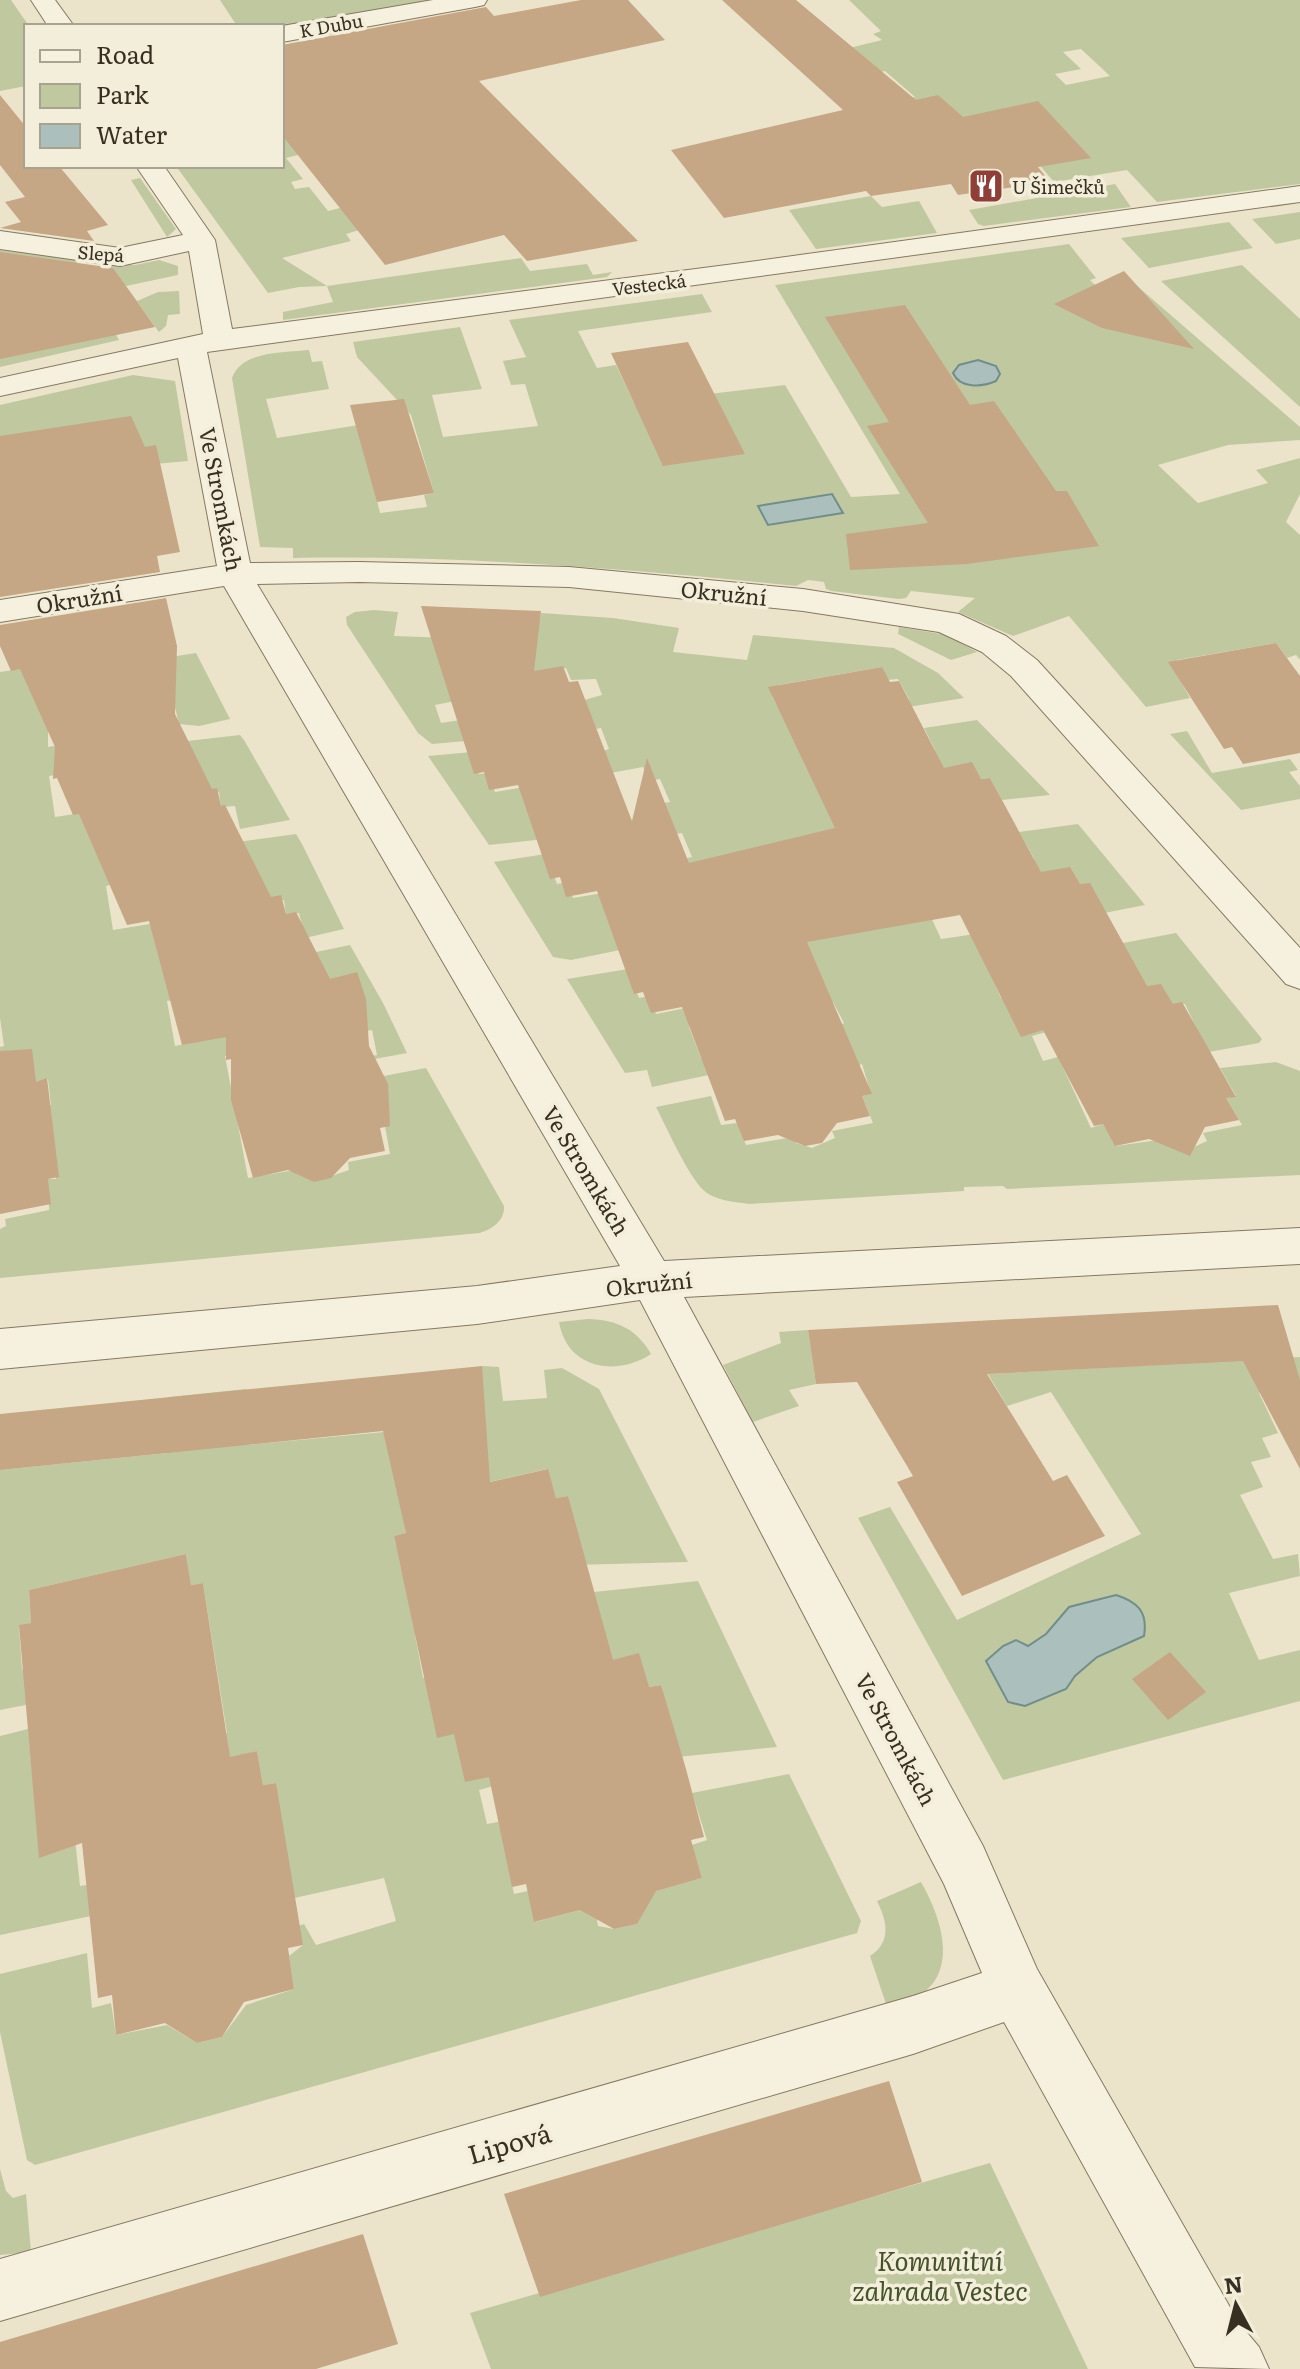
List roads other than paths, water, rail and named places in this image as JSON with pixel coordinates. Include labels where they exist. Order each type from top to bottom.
[{"type":"street","points":[[43,0],[60,24]]},
{"type":"street","name":"K Dubu","points":[[284,34],[475,0]]},
{"type":"street","points":[[151,168],[201,240]]},
{"type":"street","name":"Vestecká","points":[[0,387],[205,343],[1300,194]]},
{"type":"street","name":"Slepá","points":[[0,240],[120,257],[201,240]]},
{"type":"street","name":"Ve Stromkách","points":[[201,240],[205,343],[235,574],[652,1280],[964,1865],[1017,1989],[1217,2345],[1237,2369]]},
{"type":"street","name":"Okružní","points":[[0,611],[235,574],[350,572],[569,577],[803,600],[947,622],[994,644],[1024,668],[1300,974]]},
{"type":"street","name":"Okružní","points":[[0,1349],[477,1305],[652,1280],[1300,1246]]},
{"type":"street","name":"Lipová","points":[[0,2290],[913,2025],[1017,1989]]},
{"type":"water","points":[[978,360],[996,366],[1000,374],[996,381],[972,385],[956,378],[953,373],[959,365]]},
{"type":"water","points":[[832,494],[843,513],[768,525],[758,506]]},
{"type":"water","points":[[1116,1595],[1140,1609],[1144,1636],[1097,1657],[1075,1676],[1066,1689],[1025,1706],[1008,1702],[986,1661],[1003,1646],[1016,1640],[1028,1646],[1046,1634],[1069,1607]]},
{"type":"place","name":"U Šimečků","points":[[986,186]]},
{"type":"park label","name":"Komunitní zahrada Vestec","points":[[940,2274]]}]
